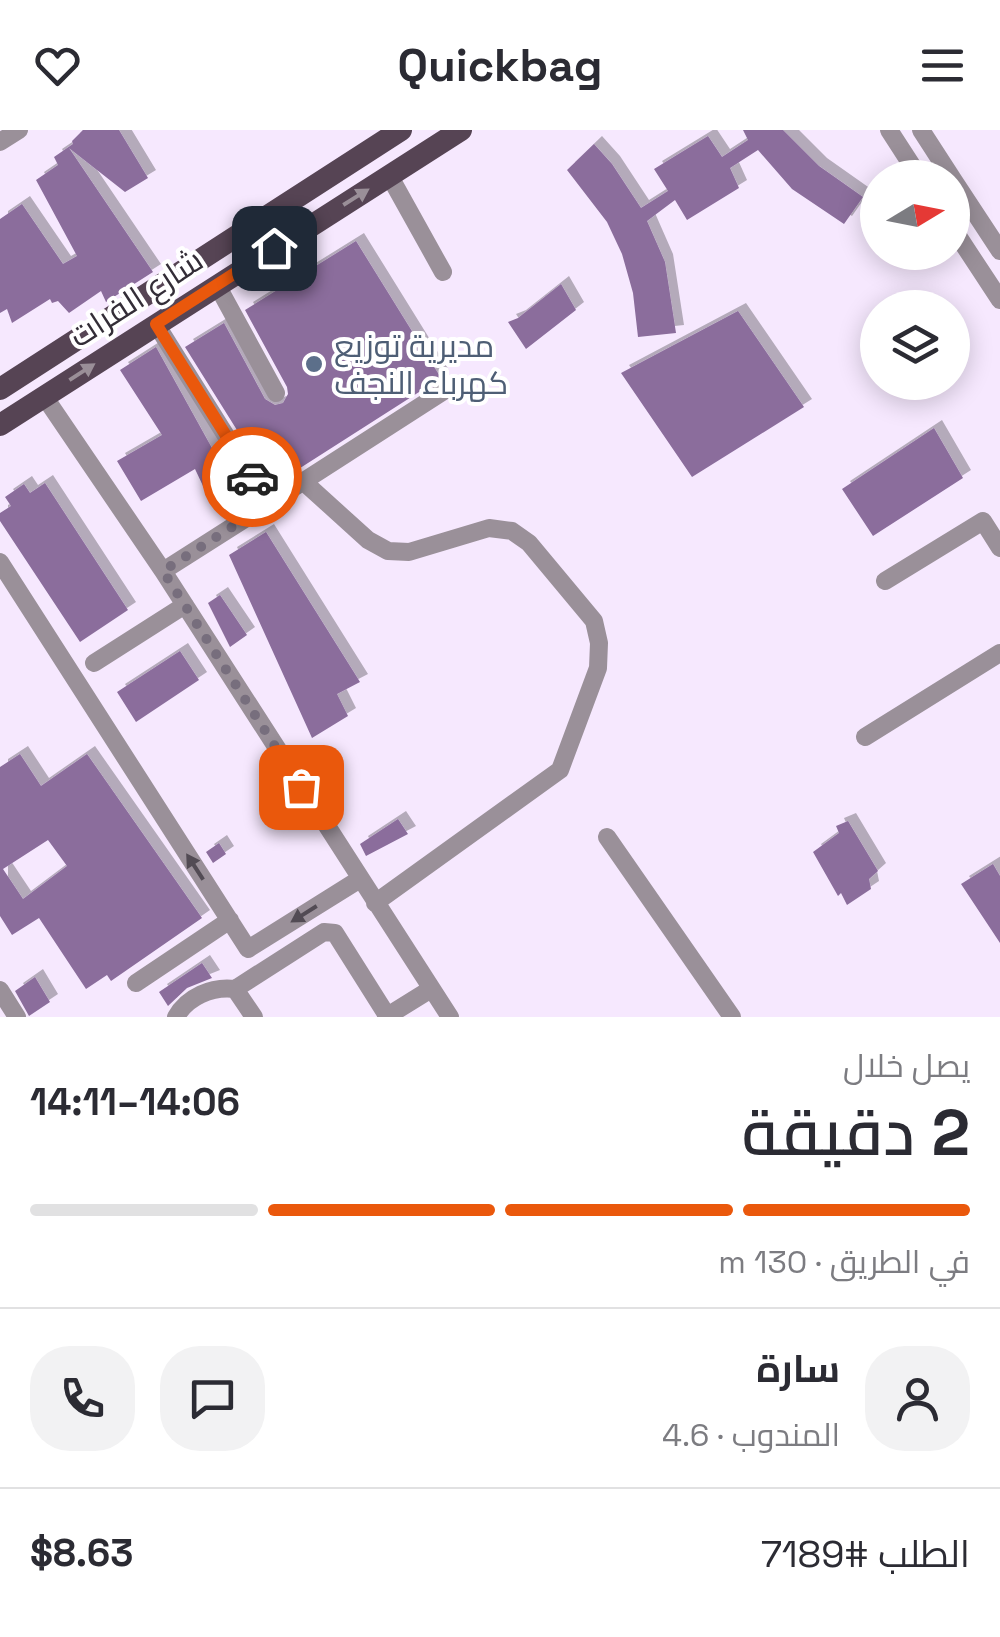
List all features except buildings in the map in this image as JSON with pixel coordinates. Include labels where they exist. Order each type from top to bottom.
[{"type":"main road","name":"شارع الفرات","points":[[3,380],[401,130]]},
{"type":"main road","name":"شارع الفرات","points":[[0,425],[460,130]]},
{"type":"main road","points":[[190,265],[190,281],[196,289],[212,288]]},
{"type":"main road","points":[[133,300],[149,312],[156,324]]},
{"type":"street","points":[[0,142],[19,130]]},
{"type":"street","points":[[889,130],[908,160]]},
{"type":"street","points":[[921,130],[940,160]]},
{"type":"street","points":[[389,175],[444,272]]},
{"type":"street","points":[[970,205],[1000,251]]},
{"type":"street","points":[[970,249],[993,278],[1000,300]]},
{"type":"street","points":[[212,288],[276,393]]},
{"type":"street","points":[[156,324],[263,495],[265,506]]},
{"type":"street","points":[[163,571],[447,388]]},
{"type":"street","points":[[44,396],[163,571],[450,1017]]},
{"type":"street","points":[[305,482],[368,540],[388,551],[409,552],[489,528],[512,532],[529,543],[594,621],[599,642],[598,668],[560,770],[375,903]]},
{"type":"street","points":[[885,582],[984,521],[1000,548]]},
{"type":"street","points":[[0,562],[248,949],[360,878]]},
{"type":"street","points":[[94,663],[184,605]]},
{"type":"street","points":[[865,737],[1000,653]]},
{"type":"street","points":[[607,837],[732,1017]]},
{"type":"street","points":[[136,984],[230,920]]},
{"type":"street","points":[[176,1017],[187,1003],[210,990],[235,989],[324,932],[335,933],[387,1017],[431,989]]},
{"type":"street","points":[[235,989],[254,1017]]},
{"type":"street","points":[[0,990],[17,1017]]},
{"type":"way so far","points":[[252,477],[265,506],[163,571],[301,787]]},
{"type":"place","name":"مديرية توزيع كهرباء النجف","points":[[314,364]]},
{"type":"route","points":[[252,477],[156,324],[274,248]]}]
